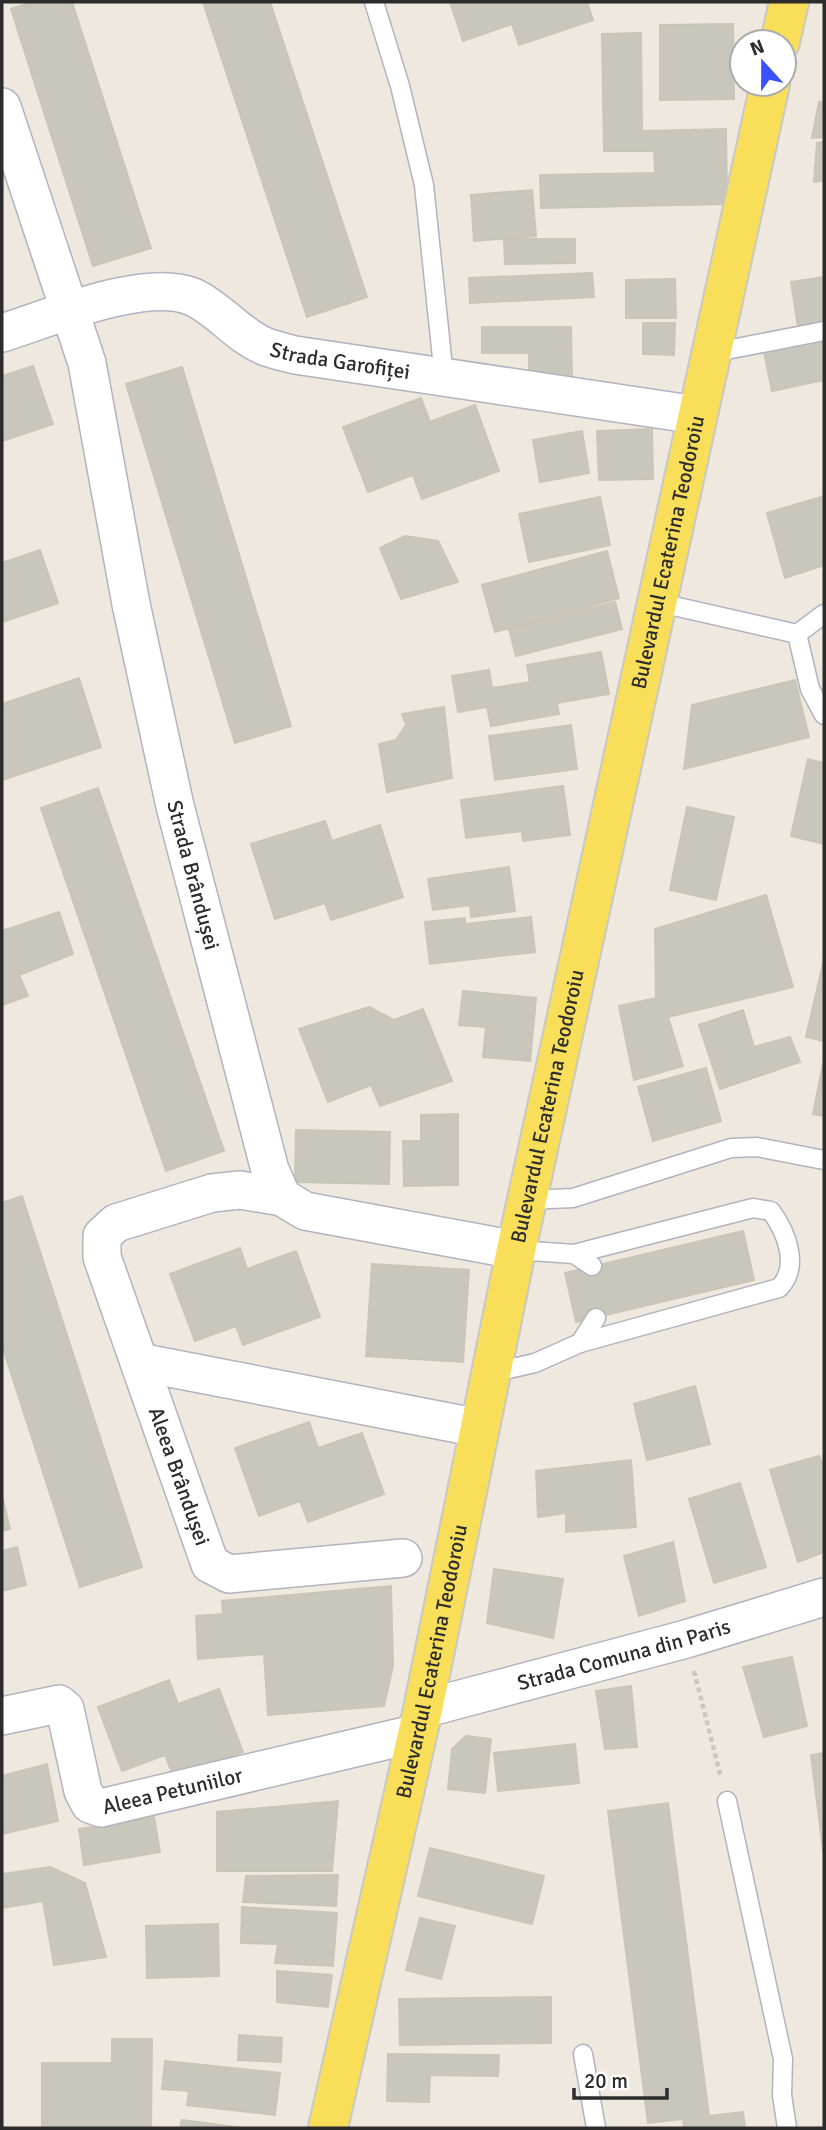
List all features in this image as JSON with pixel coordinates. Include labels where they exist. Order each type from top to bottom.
[{"type":"main road","points":[[783,28],[789,2]]},
{"type":"main road","name":"Bulevardul Ecaterina Teodoroiu","points":[[328,2128],[421,1721],[516,1250],[768,98]]},
{"type":"street","name":"Strada Brândușei","points":[[2,107],[72,311],[87,363],[131,604],[176,806],[270,1170],[282,1198]]},
{"type":"street","name":"Strada Garofiței","points":[[2,332],[133,295],[171,291],[192,297],[214,309],[262,345],[295,355],[697,415]]},
{"type":"street","name":"Aleea Brândușei","points":[[282,1198],[240,1190],[212,1193],[116,1223],[102,1236],[102,1257],[210,1564],[229,1574],[403,1558]]},
{"type":"street","points":[[282,1198],[305,1211],[516,1250]]},
{"type":"street","points":[[139,1362],[479,1428]]},
{"type":"street","name":"Strada Comuna din Paris","points":[[421,1721],[824,1597]]},
{"type":"street","name":"Aleea Petuniilor","points":[[2,1716],[59,1704],[65,1709],[83,1791],[90,1804],[101,1808],[421,1721]]},
{"type":"lane","points":[[374,2],[400,86],[424,185],[444,377]]},
{"type":"lane","points":[[711,353],[824,331]]},
{"type":"lane","points":[[656,602],[797,634],[824,614]]},
{"type":"lane","points":[[797,634],[810,689],[824,715]]},
{"type":"lane","points":[[527,1200],[573,1198],[731,1148],[757,1147],[824,1160]]},
{"type":"lane","points":[[491,1373],[535,1363],[580,1343],[779,1288],[789,1278],[792,1268],[781,1225],[772,1211],[753,1208],[574,1254],[516,1250]]},
{"type":"lane","points":[[574,1254],[593,1266]]},
{"type":"lane","points":[[580,1343],[596,1318]]},
{"type":"lane","points":[[727,1801],[783,2059],[782,2095],[787,2128]]},
{"type":"lane","points":[[583,2054],[596,2128]]},
{"type":"path","points":[[686,1639],[727,1801]]},
{"type":"building","points":[[32,2],[72,2],[151,248],[93,266],[11,9]]},
{"type":"building","points":[[203,2],[270,2],[367,297],[307,317]]},
{"type":"building","points":[[450,2],[587,2],[593,20],[519,45],[512,24],[463,41]]},
{"type":"building","points":[[733,24],[733,28],[728,28],[728,98],[734,99],[660,100],[660,25]]},
{"type":"building","points":[[641,33],[642,131],[726,129],[727,204],[541,208],[540,175],[655,173],[654,151],[604,151],[602,34]]},
{"type":"building","points":[[824,101],[824,137],[812,138],[819,102]]},
{"type":"building","points":[[824,142],[824,180],[814,182],[817,143]]},
{"type":"building","points":[[532,190],[536,236],[474,241],[471,195]]},
{"type":"building","points":[[504,239],[575,239],[575,263],[505,264]]},
{"type":"building","points":[[592,273],[594,297],[470,303],[469,278]]},
{"type":"building","points":[[824,277],[824,323],[798,327],[791,282]]},
{"type":"building","points":[[675,279],[676,318],[626,318],[626,280]]},
{"type":"building","points":[[643,323],[675,323],[674,355],[643,354]]},
{"type":"building","points":[[482,327],[571,327],[572,379],[529,379],[529,353],[482,353]]},
{"type":"building","points":[[824,339],[824,380],[772,391],[764,352]]},
{"type":"building","points":[[33,366],[53,424],[2,441],[2,376]]},
{"type":"building","points":[[182,367],[291,726],[235,743],[126,384]]},
{"type":"building","points":[[421,398],[430,422],[475,405],[499,471],[422,499],[413,475],[368,492],[343,427]]},
{"type":"building","points":[[652,429],[653,479],[599,480],[597,431]]},
{"type":"building","points":[[582,431],[589,473],[540,482],[533,440]]},
{"type":"building","points":[[824,496],[824,565],[785,578],[767,513]]},
{"type":"building","points":[[600,497],[610,545],[529,562],[519,514]]},
{"type":"building","points":[[405,536],[438,541],[458,582],[401,599],[380,548]]},
{"type":"building","points":[[40,550],[58,603],[2,622],[2,563]]},
{"type":"building","points":[[607,551],[619,598],[495,632],[482,585]]},
{"type":"building","points":[[615,602],[622,629],[516,656],[509,629]]},
{"type":"building","points":[[601,652],[609,694],[557,703],[559,714],[491,726],[487,707],[458,712],[452,676],[489,670],[492,688],[530,682],[527,665]]},
{"type":"building","points":[[79,678],[101,747],[2,780],[2,704]]},
{"type":"building","points":[[795,680],[809,737],[684,769],[692,705]]},
{"type":"building","points":[[444,707],[452,778],[387,792],[379,744],[396,740],[406,725],[402,714]]},
{"type":"building","points":[[571,725],[577,769],[495,780],[489,736]]},
{"type":"building","points":[[808,759],[824,763],[824,844],[791,836]]},
{"type":"building","points":[[563,786],[570,835],[523,841],[522,831],[466,838],[461,800]]},
{"type":"building","points":[[98,788],[224,1151],[166,1171],[41,808]]},
{"type":"building","points":[[687,807],[734,817],[716,900],[670,890]]},
{"type":"building","points":[[325,821],[332,841],[380,825],[403,897],[331,920],[325,903],[275,919],[251,844]]},
{"type":"building","points":[[509,867],[515,911],[471,917],[470,905],[433,910],[428,879]]},
{"type":"building","points":[[766,895],[793,987],[668,1017],[683,1066],[634,1080],[619,1006],[656,998],[655,929]]},
{"type":"building","points":[[59,912],[73,954],[19,975],[28,996],[2,1005],[2,931]]},
{"type":"building","points":[[531,917],[535,952],[430,964],[425,922],[465,918],[465,924]]},
{"type":"building","points":[[824,959],[824,1041],[806,1037]]},
{"type":"building","points":[[463,991],[536,998],[530,1061],[483,1057],[486,1027],[459,1025]]},
{"type":"building","points":[[369,1007],[394,1020],[423,1009],[452,1081],[380,1106],[371,1085],[328,1102],[299,1029]]},
{"type":"building","points":[[743,1010],[754,1047],[790,1037],[800,1062],[720,1089],[699,1025]]},
{"type":"building","points":[[824,1059],[824,1116],[813,1114]]},
{"type":"building","points":[[706,1068],[721,1121],[653,1141],[638,1087]]},
{"type":"building","points":[[458,1114],[458,1185],[404,1186],[403,1141],[421,1141],[421,1115]]},
{"type":"building","points":[[296,1130],[390,1132],[389,1184],[295,1182]]},
{"type":"building","points":[[22,1196],[142,1567],[80,1587],[2,1345],[2,1203]]},
{"type":"building","points":[[743,1231],[754,1280],[576,1322],[565,1273]]},
{"type":"building","points":[[240,1248],[247,1269],[296,1251],[320,1317],[243,1345],[236,1326],[195,1341],[170,1274]]},
{"type":"building","points":[[372,1264],[469,1270],[463,1362],[366,1356]]},
{"type":"building","points":[[695,1386],[710,1444],[647,1460],[634,1404]]},
{"type":"building","points":[[309,1422],[318,1448],[362,1433],[384,1494],[308,1522],[300,1501],[259,1516],[235,1448]]},
{"type":"building","points":[[819,1456],[824,1468],[824,1552],[798,1562],[770,1470]]},
{"type":"building","points":[[631,1460],[636,1527],[566,1532],[566,1513],[538,1517],[536,1471]]},
{"type":"building","points":[[740,1483],[766,1567],[714,1583],[689,1499]]},
{"type":"building","points":[[2,1496],[10,1529],[2,1531]]},
{"type":"building","points":[[673,1542],[685,1601],[639,1616],[624,1556]]},
{"type":"building","points":[[17,1547],[26,1585],[2,1591],[2,1551]]},
{"type":"building","points":[[494,1569],[563,1579],[553,1638],[487,1623]]},
{"type":"building","points":[[391,1586],[393,1666],[384,1706],[268,1715],[264,1654],[198,1659],[196,1616],[223,1614],[222,1601]]},
{"type":"building","points":[[792,1657],[807,1726],[764,1737],[743,1667]]},
{"type":"building","points":[[169,1680],[178,1704],[219,1689],[243,1752],[174,1778],[165,1755],[122,1771],[98,1707]]},
{"type":"building","points":[[631,1686],[637,1747],[605,1749],[596,1691]]},
{"type":"building","points":[[466,1736],[491,1739],[485,1793],[448,1789],[452,1749]]},
{"type":"building","points":[[575,1744],[579,1783],[498,1791],[494,1753]]},
{"type":"building","points":[[824,1753],[824,1857],[811,1755]]},
{"type":"building","points":[[47,1764],[58,1821],[2,1834],[2,1776]]},
{"type":"building","points":[[338,1801],[332,1871],[217,1871],[217,1812]]},
{"type":"building","points":[[668,1803],[709,2116],[743,2112],[745,2128],[684,2128],[683,2119],[648,2123],[608,1811]]},
{"type":"building","points":[[154,1817],[160,1852],[84,1865],[79,1829]]},
{"type":"building","points":[[430,1848],[544,1876],[532,1924],[418,1896]]},
{"type":"building","points":[[50,1867],[85,1883],[106,1957],[54,1965],[43,1901],[2,1908],[2,1874]]},
{"type":"building","points":[[338,1875],[336,1906],[243,1902],[246,1876]]},
{"type":"building","points":[[242,1907],[337,1913],[333,1966],[275,1963],[278,1944],[241,1943]]},
{"type":"building","points":[[420,1918],[455,1926],[441,1979],[406,1970]]},
{"type":"building","points":[[218,1924],[219,1976],[147,1978],[146,1926]]},
{"type":"building","points":[[277,1971],[332,1975],[328,2007],[277,2002]]},
{"type":"building","points":[[551,1997],[551,2043],[400,2045],[399,1999]]},
{"type":"building","points":[[239,2035],[282,2038],[281,2062],[238,2060]]},
{"type":"building","points":[[112,2039],[152,2039],[151,2128],[42,2128],[42,2063],[112,2063]]},
{"type":"building","points":[[388,2054],[499,2055],[498,2076],[430,2075],[429,2102],[387,2101]]},
{"type":"building","points":[[165,2061],[280,2073],[275,2115],[187,2105],[189,2091],[162,2089]]},
{"type":"building","points":[[182,2120],[243,2128],[180,2128]]}]
